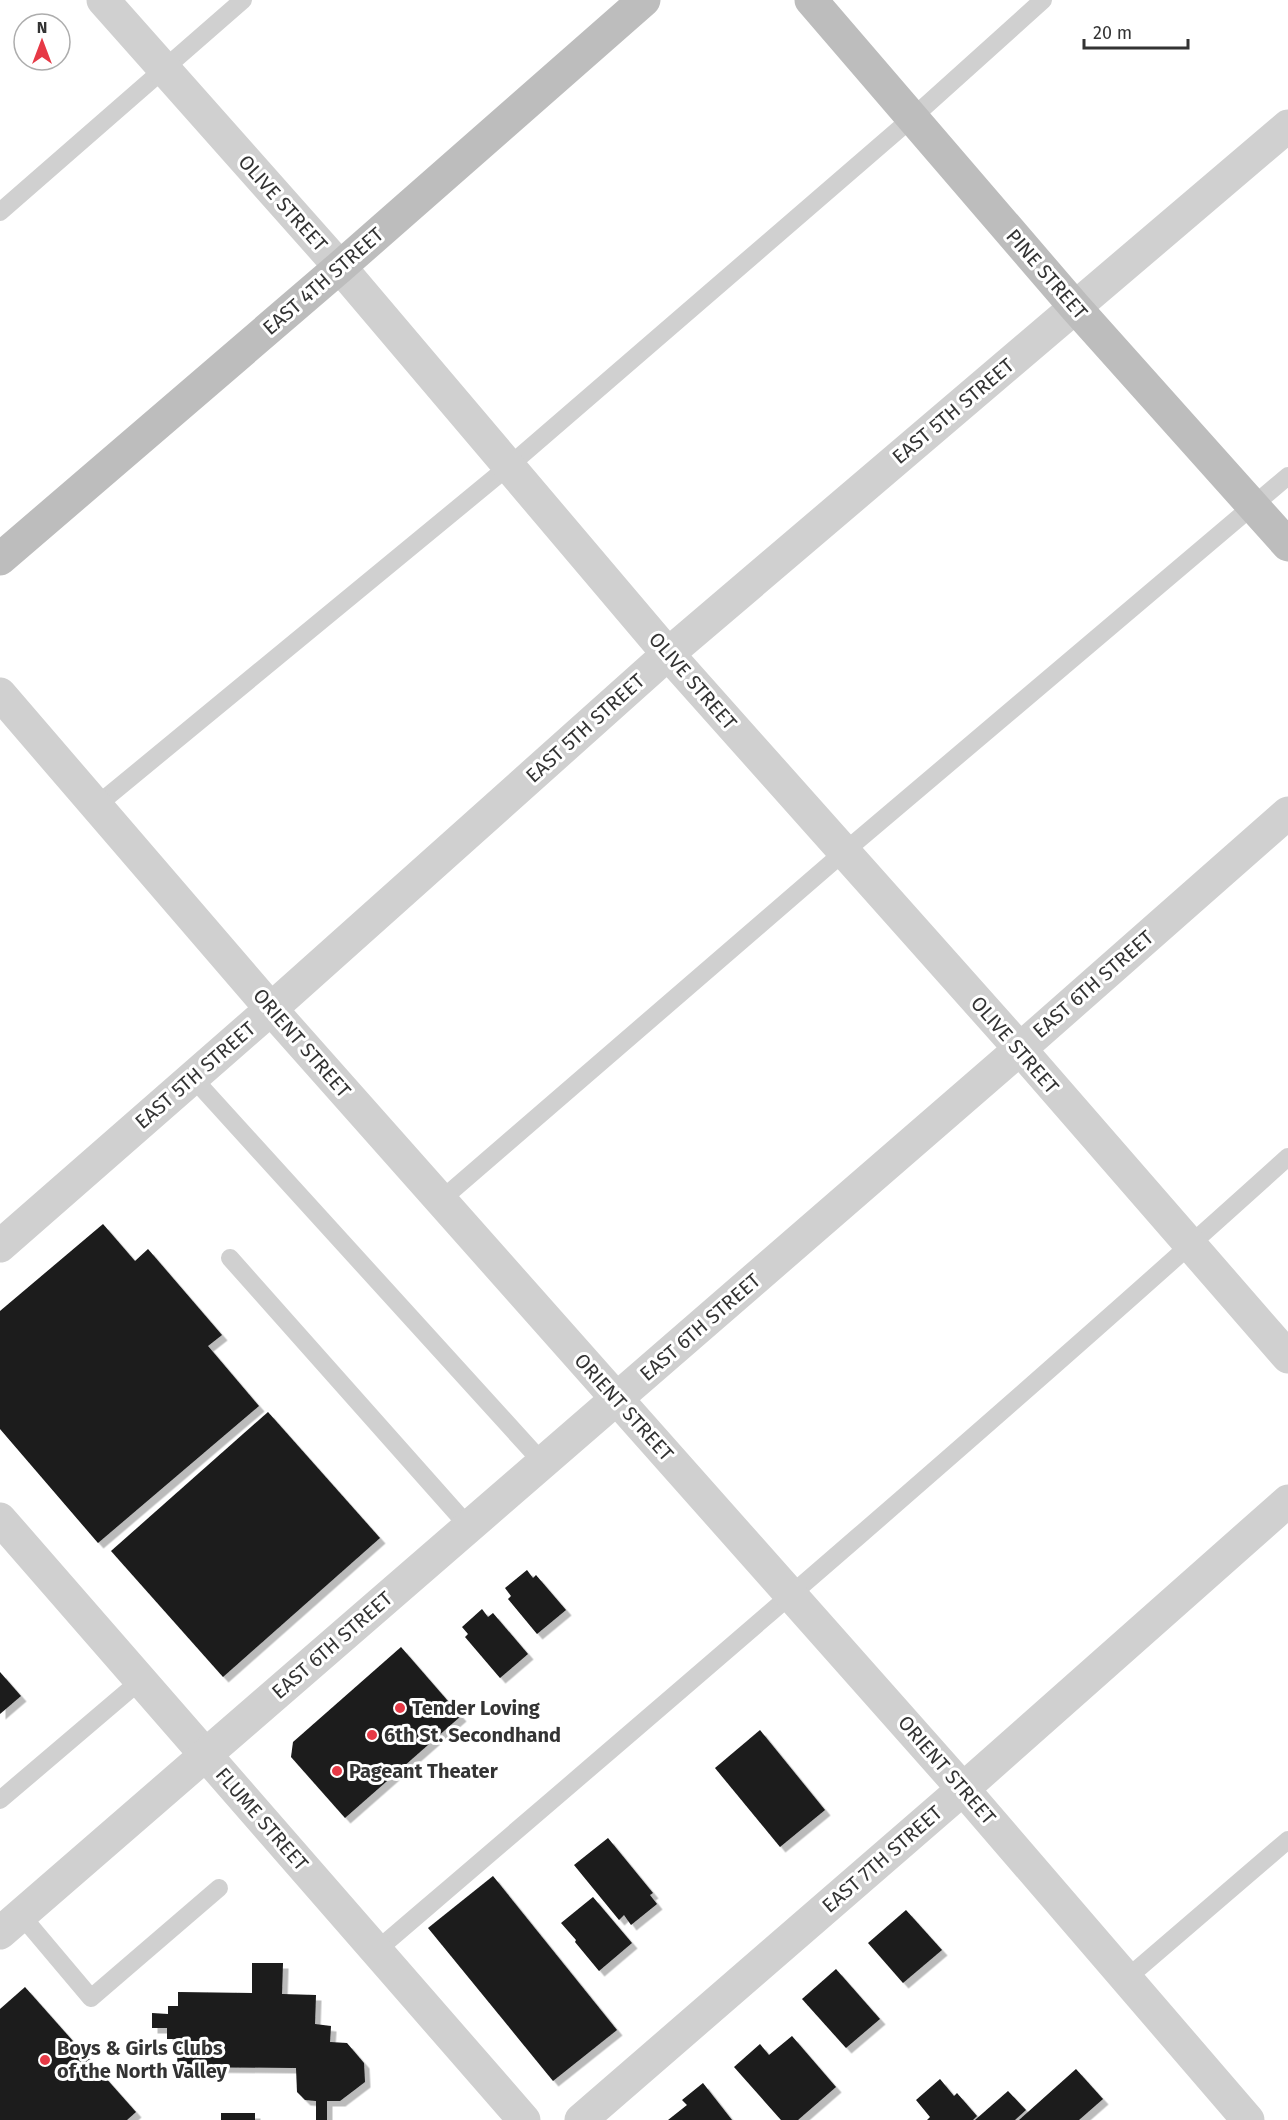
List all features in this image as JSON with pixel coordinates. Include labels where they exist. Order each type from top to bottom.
[{"type":"street","name":"OLIVE STREET","points":[[103,0],[340,267],[668,654],[1020,1049],[1288,1357]]},
{"type":"street","name":"EAST 4TH STREET","points":[[0,559],[340,267],[644,0]]},
{"type":"street","name":"PINE STREET","points":[[811,0],[1075,307],[1288,545]]},
{"type":"street","name":"EAST 5TH STREET","points":[[0,1246],[271,1009],[668,654],[1288,126]]},
{"type":"street","name":"ORIENT STREET","points":[[0,694],[271,1009],[963,1789],[1248,2120]]},
{"type":"street","name":"EAST 6TH STREET","points":[[7,1922],[206,1754],[617,1399],[1288,813]]},
{"type":"street","name":"EAST 7TH STREET","points":[[581,2120],[963,1789],[1288,1501]]},
{"type":"street","name":"FLUME STREET","points":[[0,1519],[524,2120]]},
{"type":"lane","points":[[0,212],[243,0]]},
{"type":"lane","points":[[96,806],[509,466],[912,118],[1043,0]]},
{"type":"lane","points":[[441,1200],[844,852],[1288,477]]},
{"type":"lane","points":[[193,1078],[543,1463]]},
{"type":"lane","points":[[376,1951],[791,1595],[1288,1157]]},
{"type":"lane","points":[[230,1258],[469,1527]]},
{"type":"lane","points":[[0,1800],[141,1680]]},
{"type":"lane","points":[[1126,1979],[1288,1840]]},
{"type":"lane","points":[[7,1922],[91,1998],[219,1888]]},
{"type":"building","points":[[103,1224],[135,1261],[148,1249],[222,1335],[208,1346],[259,1406],[98,1543],[0,1429],[0,1311]]},
{"type":"building","points":[[268,1412],[380,1538],[223,1677],[111,1551]]},
{"type":"building","points":[[527,1570],[533,1578],[536,1575],[566,1610],[537,1634],[508,1599],[511,1596],[505,1588]]},
{"type":"building","points":[[482,1609],[488,1617],[493,1613],[528,1654],[500,1678],[465,1637],[468,1634],[462,1627]]},
{"type":"building","points":[[401,1647],[461,1716],[345,1818],[291,1757],[293,1742]]},
{"type":"building","points":[[0,1672],[21,1696],[0,1714]]},
{"type":"building","points":[[760,1730],[825,1810],[780,1847],[715,1768]]},
{"type":"building","points":[[608,1838],[653,1893],[650,1895],[657,1904],[631,1925],[624,1915],[619,1920],[574,1865]]},
{"type":"building","points":[[493,1876],[617,2030],[553,2081],[428,1928]]},
{"type":"building","points":[[593,1897],[632,1943],[599,1971],[561,1923]]},
{"type":"building","points":[[906,1910],[942,1950],[903,1983],[868,1943]]},
{"type":"building","points":[[252,1963],[283,1963],[282,1994],[316,1995],[315,2024],[331,2026],[330,2042],[347,2043],[364,2063],[365,2082],[340,2101],[327,2101],[327,2120],[316,2120],[316,2101],[305,2100],[297,2092],[296,2068],[177,2067],[178,2039],[167,2039],[167,2028],[152,2028],[152,2013],[168,2014],[168,2006],[178,2006],[178,1992],[252,1993]]},
{"type":"building","points":[[836,1969],[880,2019],[846,2048],[802,1999]]},
{"type":"building","name":"Boys & Girls Clubs of the North Valley","points":[[25,1987],[136,2112],[127,2120],[0,2120],[0,2009]]},
{"type":"building","points":[[792,2036],[836,2087],[798,2120],[781,2120],[734,2067],[760,2044],[769,2055]]},
{"type":"building","points":[[1076,2069],[1103,2099],[1079,2120],[1019,2120]]},
{"type":"building","points":[[940,2079],[954,2096],[957,2093],[977,2116],[973,2120],[927,2120],[930,2117],[916,2100]]},
{"type":"building","points":[[703,2083],[732,2120],[668,2120],[687,2105],[682,2100]]},
{"type":"building","points":[[1008,2091],[1026,2110],[1015,2120],[975,2120]]},
{"type":"building","points":[[221,2113],[255,2113],[255,2120],[221,2120]]},
{"type":"place","name":"Tender Loving","points":[[400,1708]]},
{"type":"place","name":"6th St. Secondhand","points":[[372,1735]]},
{"type":"place","name":"Pageant Theater","points":[[337,1771]]},
{"type":"place","name":"Boys & Girls Clubs of the North Valley","points":[[45,2060]]}]
